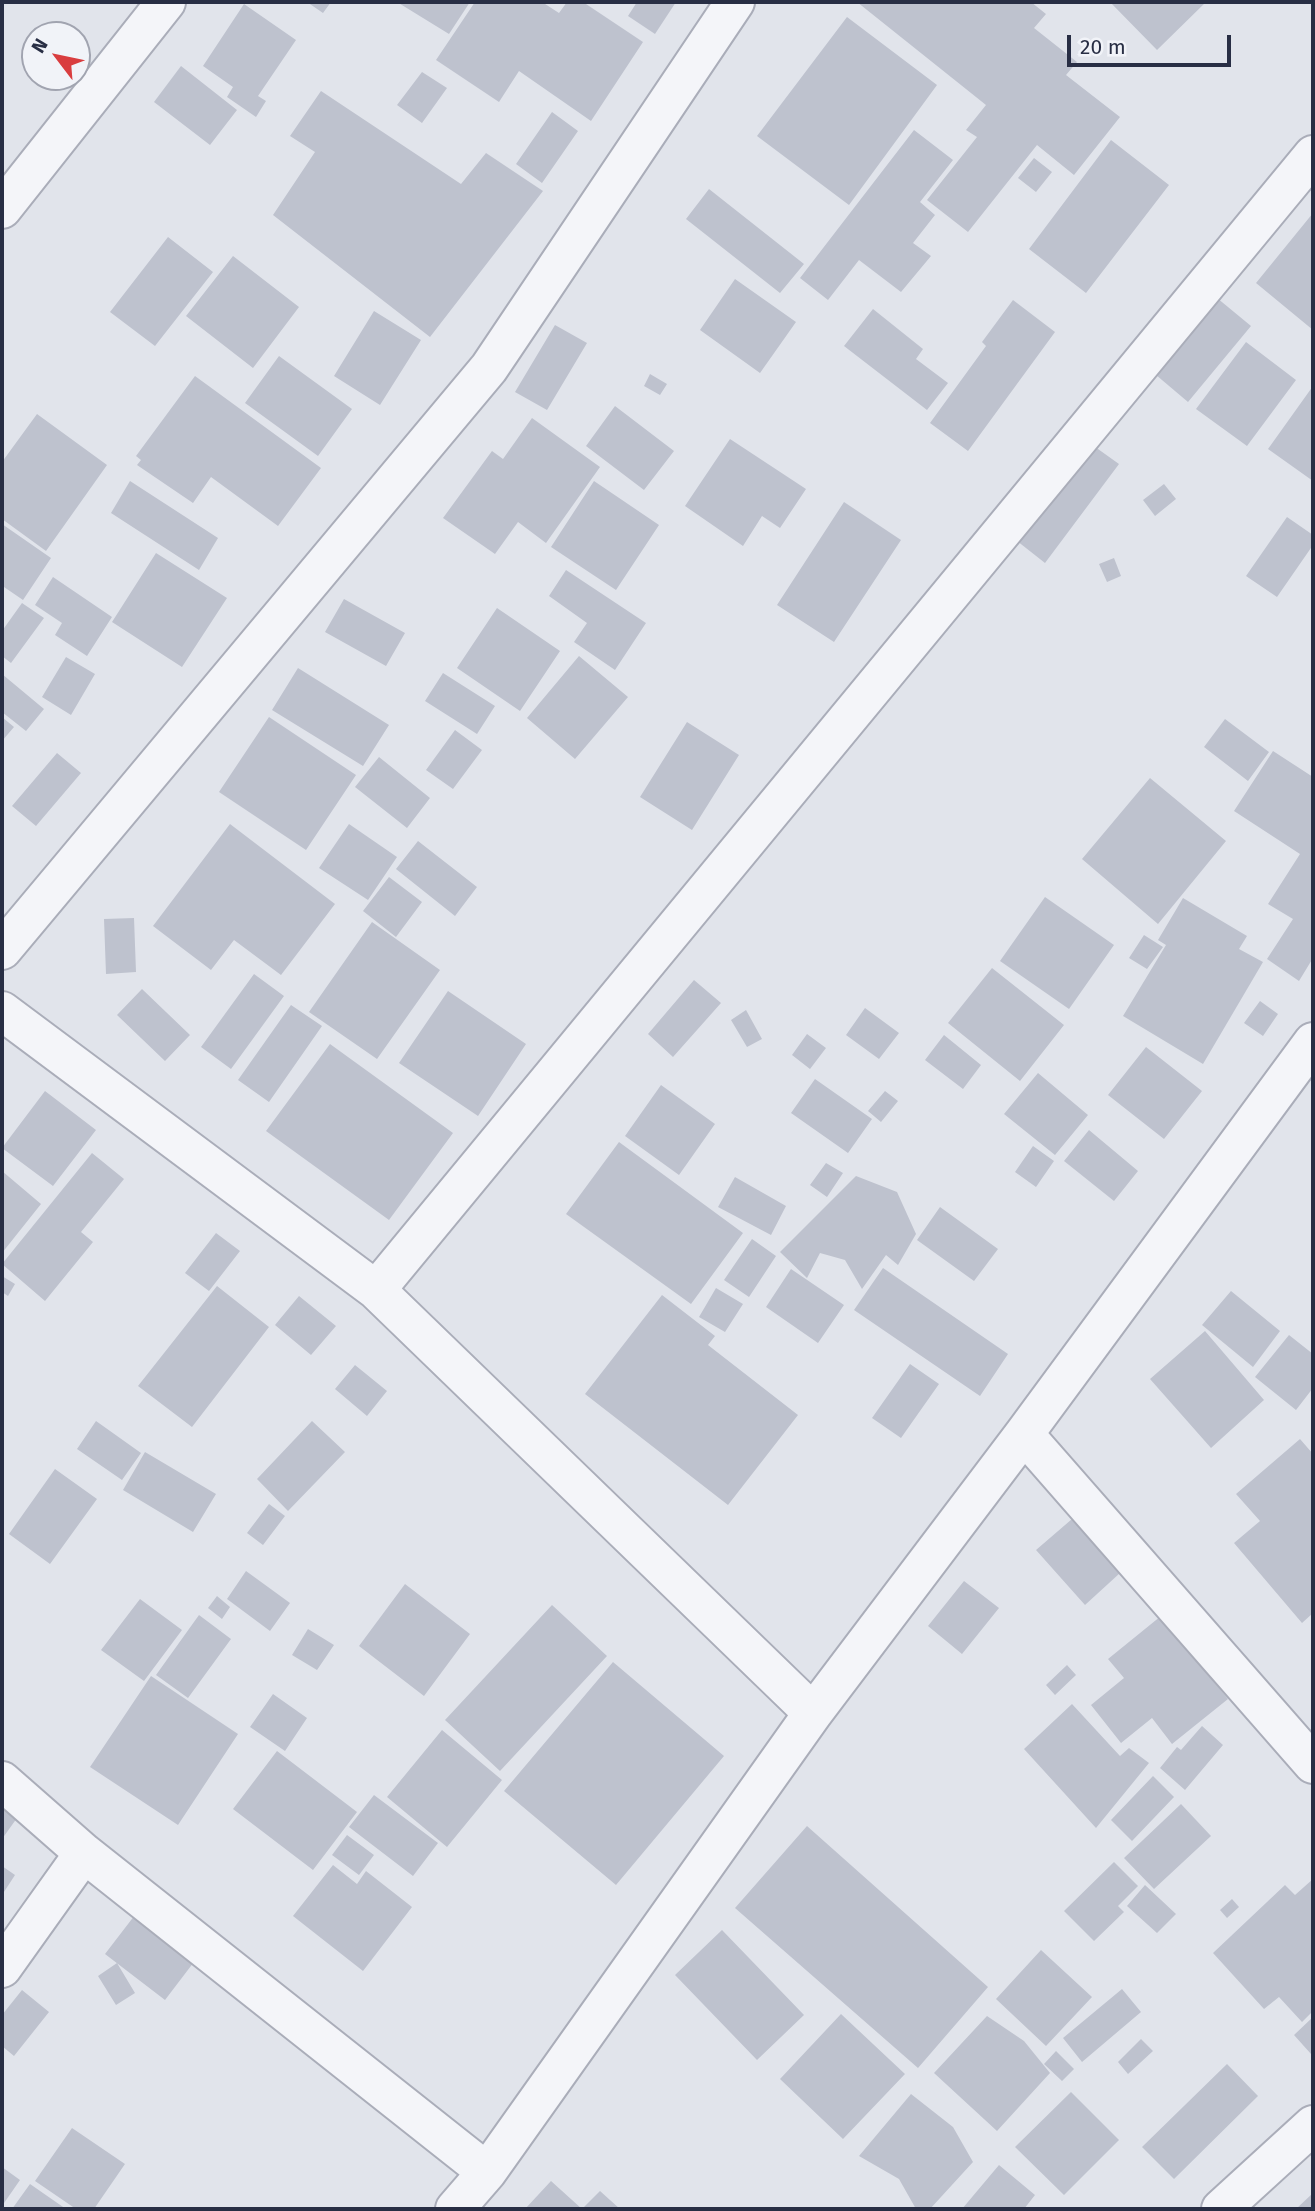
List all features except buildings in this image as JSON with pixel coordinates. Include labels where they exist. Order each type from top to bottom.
[{"type":"street","points":[[2,209],[166,2]]},
{"type":"street","points":[[2,950],[489,368],[735,2]]},
{"type":"street","points":[[376,1290],[1313,155]]},
{"type":"street","points":[[2,1011],[376,1290],[813,1713]]},
{"type":"street","points":[[455,2209],[487,2172],[813,1713],[1024,1434],[1313,1042]]},
{"type":"street","points":[[1024,1434],[1313,1764]]},
{"type":"street","points":[[2,1781],[84,1853],[487,2172]]},
{"type":"street","points":[[2,1968],[84,1853]]},
{"type":"street","points":[[1221,2209],[1313,2125]]}]
